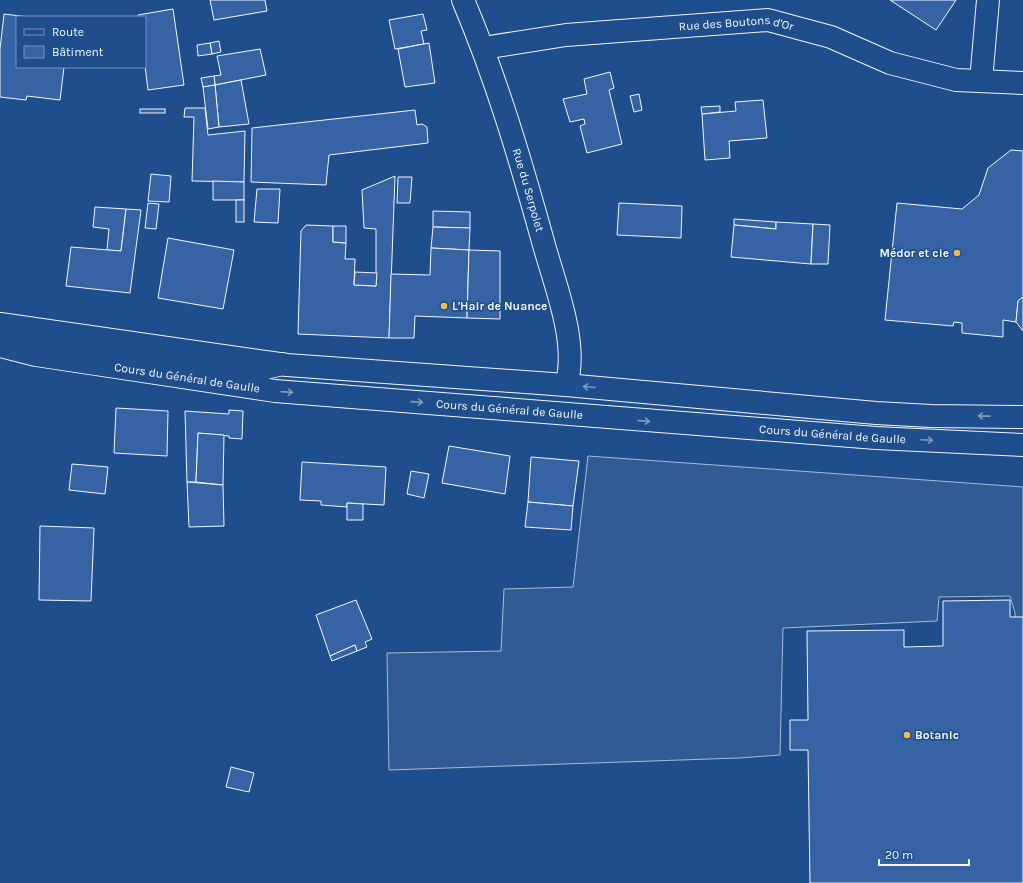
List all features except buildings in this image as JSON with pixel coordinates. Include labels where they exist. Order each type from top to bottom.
[{"type":"main road","name":"Rue du Serpolet","points":[[463,0],[483,48],[517,151],[566,325],[570,356],[565,399]]},
{"type":"main road","points":[[981,81],[988,0]]},
{"type":"main road","name":"Rue des Boutons d'Or","points":[[483,48],[566,35],[768,20],[831,37],[890,63],[956,80],[1023,83]]},
{"type":"main road","name":"Cours du Général de Gaulle","points":[[0,324],[282,364],[876,438],[1023,445]]},
{"type":"main road","points":[[0,335],[247,373],[282,364]]},
{"type":"main road","name":"Cours du Général de Gaulle","points":[[0,346],[36,355],[275,391],[565,399],[612,404],[867,412],[931,416],[1023,416]]},
{"type":"shaded area","points":[[588,456],[1023,487],[1023,623],[1015,623],[1015,613],[1010,596],[939,597],[937,621],[783,628],[780,755],[739,758],[389,770],[387,653],[501,651],[504,589],[573,587]]},
{"type":"place","name":"Médor et cie","points":[[957,253]]},
{"type":"place","name":"L'Hair de Nuance","points":[[444,306]]},
{"type":"place","name":"Botanic","points":[[907,735]]}]
